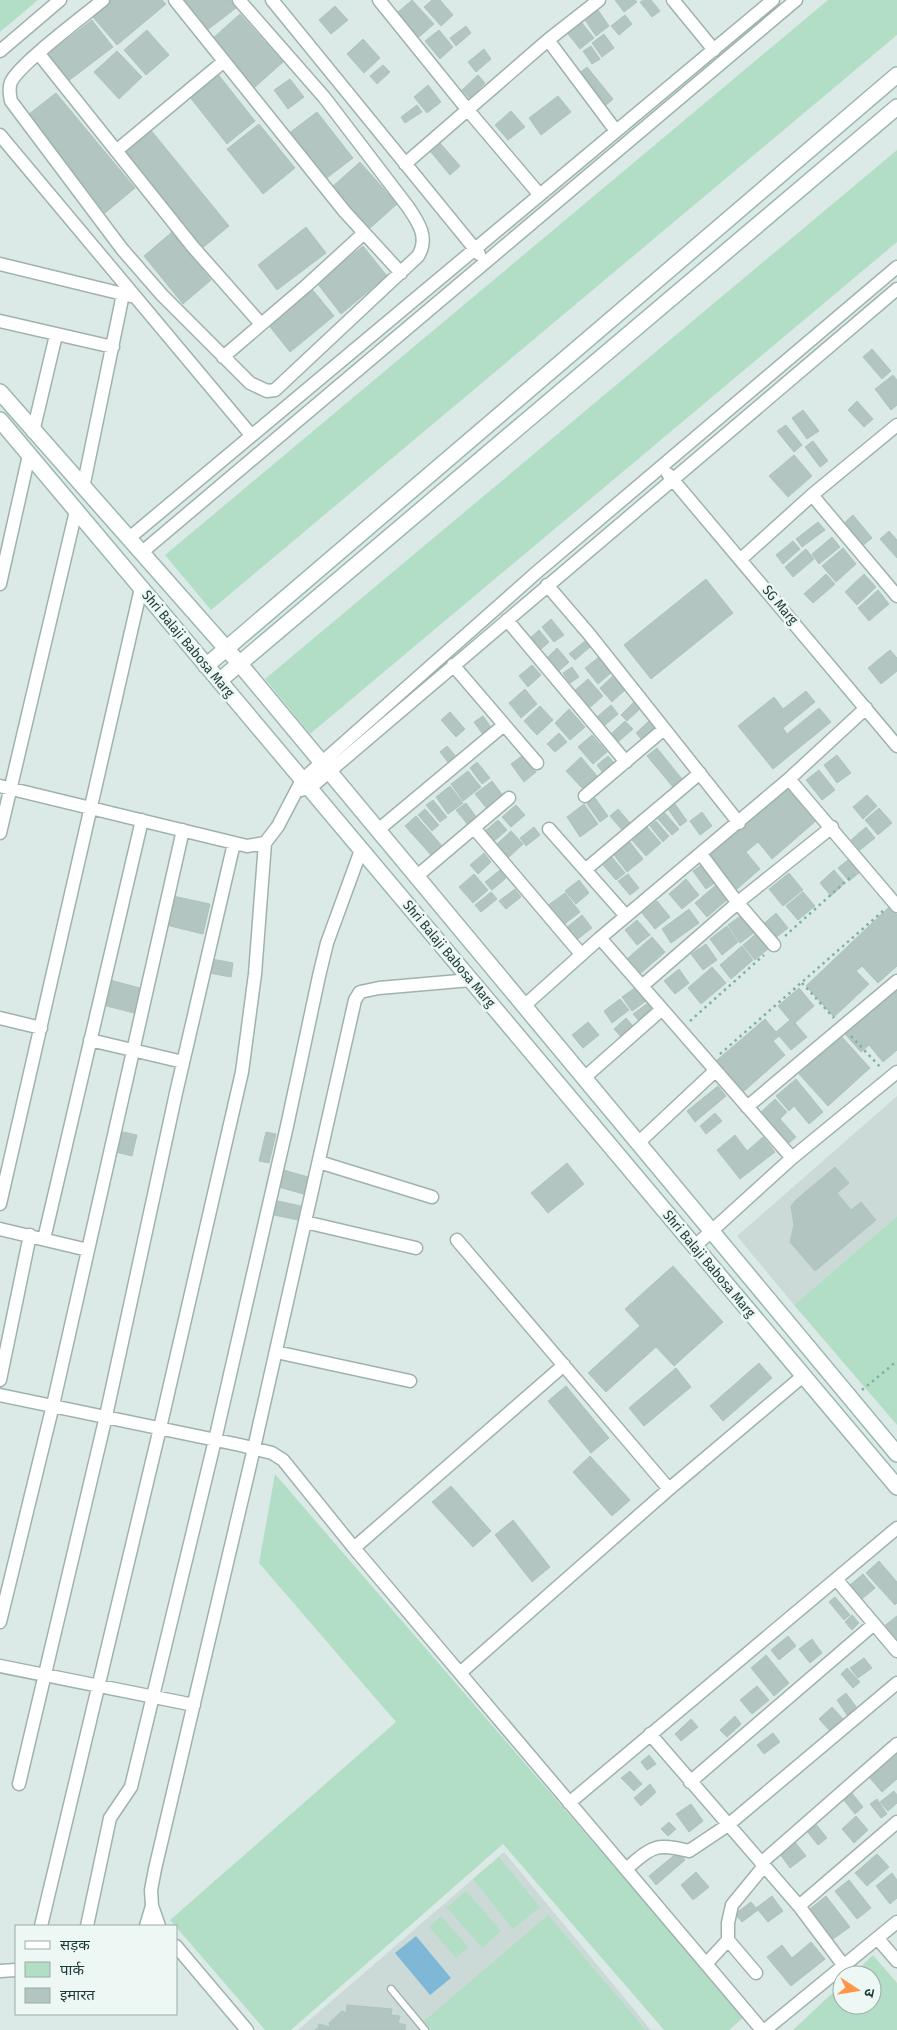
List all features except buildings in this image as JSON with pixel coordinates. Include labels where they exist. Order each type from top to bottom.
[{"type":"street","points":[[0,51],[60,0]]},
{"type":"street","points":[[103,0],[14,76],[10,84],[9,93],[11,101],[122,249],[162,295],[250,383],[267,392],[276,390],[418,256],[422,249],[423,235],[420,225],[324,96],[239,0]]},
{"type":"street","points":[[175,0],[223,62],[254,97],[364,233],[401,272]]},
{"type":"street","points":[[272,0],[484,262]]},
{"type":"street","points":[[379,0],[539,194]]},
{"type":"street","points":[[673,0],[714,50]]},
{"type":"street","points":[[128,539],[773,0]]},
{"type":"street","points":[[141,553],[796,0]]},
{"type":"street","points":[[405,164],[594,2]]},
{"type":"street","points":[[548,40],[616,131]]},
{"type":"street","points":[[39,54],[193,247],[261,324]]},
{"type":"street","points":[[116,151],[223,62]]},
{"type":"street","points":[[206,666],[897,75]]},
{"type":"street","points":[[219,681],[897,108]]},
{"type":"street","points":[[0,135],[251,435]]},
{"type":"street","points":[[223,357],[364,233]]},
{"type":"street","points":[[0,264],[136,297]]},
{"type":"street","points":[[326,767],[537,572],[897,267]]},
{"type":"street","points":[[42,1925],[242,1072],[255,974],[265,844],[303,786],[507,620],[897,289]]},
{"type":"street","points":[[83,488],[123,294]]},
{"type":"street","points":[[0,321],[56,336],[113,347]]},
{"type":"street","points":[[33,432],[56,336]]},
{"type":"street","name":"Shri Balaji Babosa Marg","points":[[0,392],[33,432],[226,648],[897,1454]]},
{"type":"street","name":"Shri Balaji Babosa Marg","points":[[0,420],[219,681],[303,786],[361,850],[897,1487]]},
{"type":"street","points":[[742,559],[812,494],[897,425]]},
{"type":"street","points":[[0,584],[29,454]]},
{"type":"street","name":"SG Marg","points":[[662,467],[742,559],[897,746]]},
{"type":"street","points":[[812,494],[897,596]]},
{"type":"street","points":[[0,833],[5,787],[76,511]]},
{"type":"street","points":[[547,585],[589,634],[739,822]]},
{"type":"street","points":[[0,1204],[141,588]]},
{"type":"street","points":[[507,620],[626,762]]},
{"type":"street","points":[[453,665],[536,763]]},
{"type":"street","points":[[524,1006],[581,954],[790,779],[866,708]]},
{"type":"street","points":[[378,830],[504,725]]},
{"type":"street","points":[[585,796],[664,729]]},
{"type":"street","points":[[585,870],[700,773]]},
{"type":"street","points":[[790,779],[895,904]]},
{"type":"street","points":[[5,787],[247,846],[265,844]]},
{"type":"street","points":[[416,876],[509,798]]},
{"type":"street","points":[[44,1239],[142,820]]},
{"type":"street","points":[[642,986],[738,902],[832,827]]},
{"type":"street","points":[[474,828],[581,954]]},
{"type":"street","points":[[549,828],[626,916]]},
{"type":"street","points":[[0,1622],[53,1405],[183,830]]},
{"type":"street","points":[[19,1784],[106,1416],[183,1062],[234,843]]},
{"type":"street","points":[[87,1925],[110,1818],[131,1787],[215,1440],[319,976],[328,943],[361,850]]},
{"type":"street","points":[[700,854],[774,945]]},
{"type":"street","points":[[600,938],[792,1158]]},
{"type":"street","points":[[159,1925],[152,1906],[151,1890],[154,1869],[254,1448],[355,1000],[360,992],[379,988],[471,980]]},
{"type":"street","points":[[747,1107],[897,981]]},
{"type":"street","points":[[584,1078],[661,1010]]},
{"type":"street","points":[[0,1018],[41,1028]]},
{"type":"street","points":[[90,1040],[183,1062]]},
{"type":"street","points":[[638,1143],[712,1068]]},
{"type":"street","points":[[694,1246],[792,1158],[897,1072]]},
{"type":"street","points":[[319,1162],[432,1197]]},
{"type":"street","points":[[305,1222],[416,1248]]},
{"type":"street","points":[[0,1229],[88,1250]]},
{"type":"street","points":[[0,1380],[30,1235]]},
{"type":"street","points":[[457,1240],[669,1489]]},
{"type":"street","points":[[276,1352],[410,1381]]},
{"type":"street","points":[[354,1548],[564,1365]]},
{"type":"street","points":[[460,1673],[669,1489],[803,1376]]},
{"type":"street","points":[[0,1395],[254,1448],[272,1453],[283,1460],[354,1548],[569,1803],[764,2030],[832,1976]]},
{"type":"street","points":[[569,1803],[897,1528]]},
{"type":"street","points":[[836,1580],[897,1651]]},
{"type":"street","points":[[690,1782],[874,1624]]},
{"type":"street","points":[[0,1666],[194,1705]]},
{"type":"street","points":[[626,1869],[656,1846],[672,1846],[689,1851],[728,1825],[897,1683]]},
{"type":"street","points":[[650,1734],[799,1906],[843,1965]]},
{"type":"street","points":[[756,1973],[728,1940],[728,1922],[732,1905],[762,1865],[897,1744]]},
{"type":"street","points":[[799,1906],[897,1822]]},
{"type":"street","points":[[146,1925],[152,1906]]},
{"type":"street","points":[[845,1965],[897,1922]]},
{"type":"street","points":[[878,1939],[897,1961]]},
{"type":"street","points":[[706,1964],[728,1940]]},
{"type":"street","points":[[181,1957],[247,2030]]},
{"type":"street","points":[[0,1971],[15,1970]]},
{"type":"lane","points":[[391,1989],[425,2030]]},
{"type":"path","points":[[712,1068],[895,904]]},
{"type":"path","points":[[852,1399],[897,1361]]},
{"type":"shaded area","points":[[897,1096],[897,1216],[794,1305],[737,1236]]},
{"type":"shaded area","points":[[504,1852],[651,2030],[298,2030]]},
{"type":"green space","points":[[0,0],[38,0],[0,32]]},
{"type":"green space","points":[[828,0],[897,0],[897,35],[211,610],[165,555]]},
{"type":"green space","points":[[897,150],[897,242],[310,734],[265,679]]},
{"type":"green space","points":[[897,1216],[897,1425],[794,1305]]},
{"type":"green space","points":[[275,1474],[744,2017],[729,2030],[664,2030],[503,1844],[291,2030],[265,2030],[178,1929],[178,1925],[174,1925],[170,1920],[396,1722],[259,1563]]},
{"type":"green space","points":[[499,1857],[540,1907],[513,1929],[473,1879]]},
{"type":"green space","points":[[466,1891],[501,1931],[482,1948],[447,1908]]},
{"type":"green space","points":[[548,1915],[646,2030],[432,2030],[424,2021]]},
{"type":"green space","points":[[441,1916],[468,1947],[456,1958],[429,1927]]},
{"type":"green space","points":[[873,1955],[882,1965],[862,1965]]},
{"type":"green space","points":[[882,1966],[897,1983],[897,2030],[793,2030],[832,1993],[832,2015],[882,2015]]},
{"type":"water","points":[[416,1936],[451,1978],[430,1995],[395,1953]]}]
